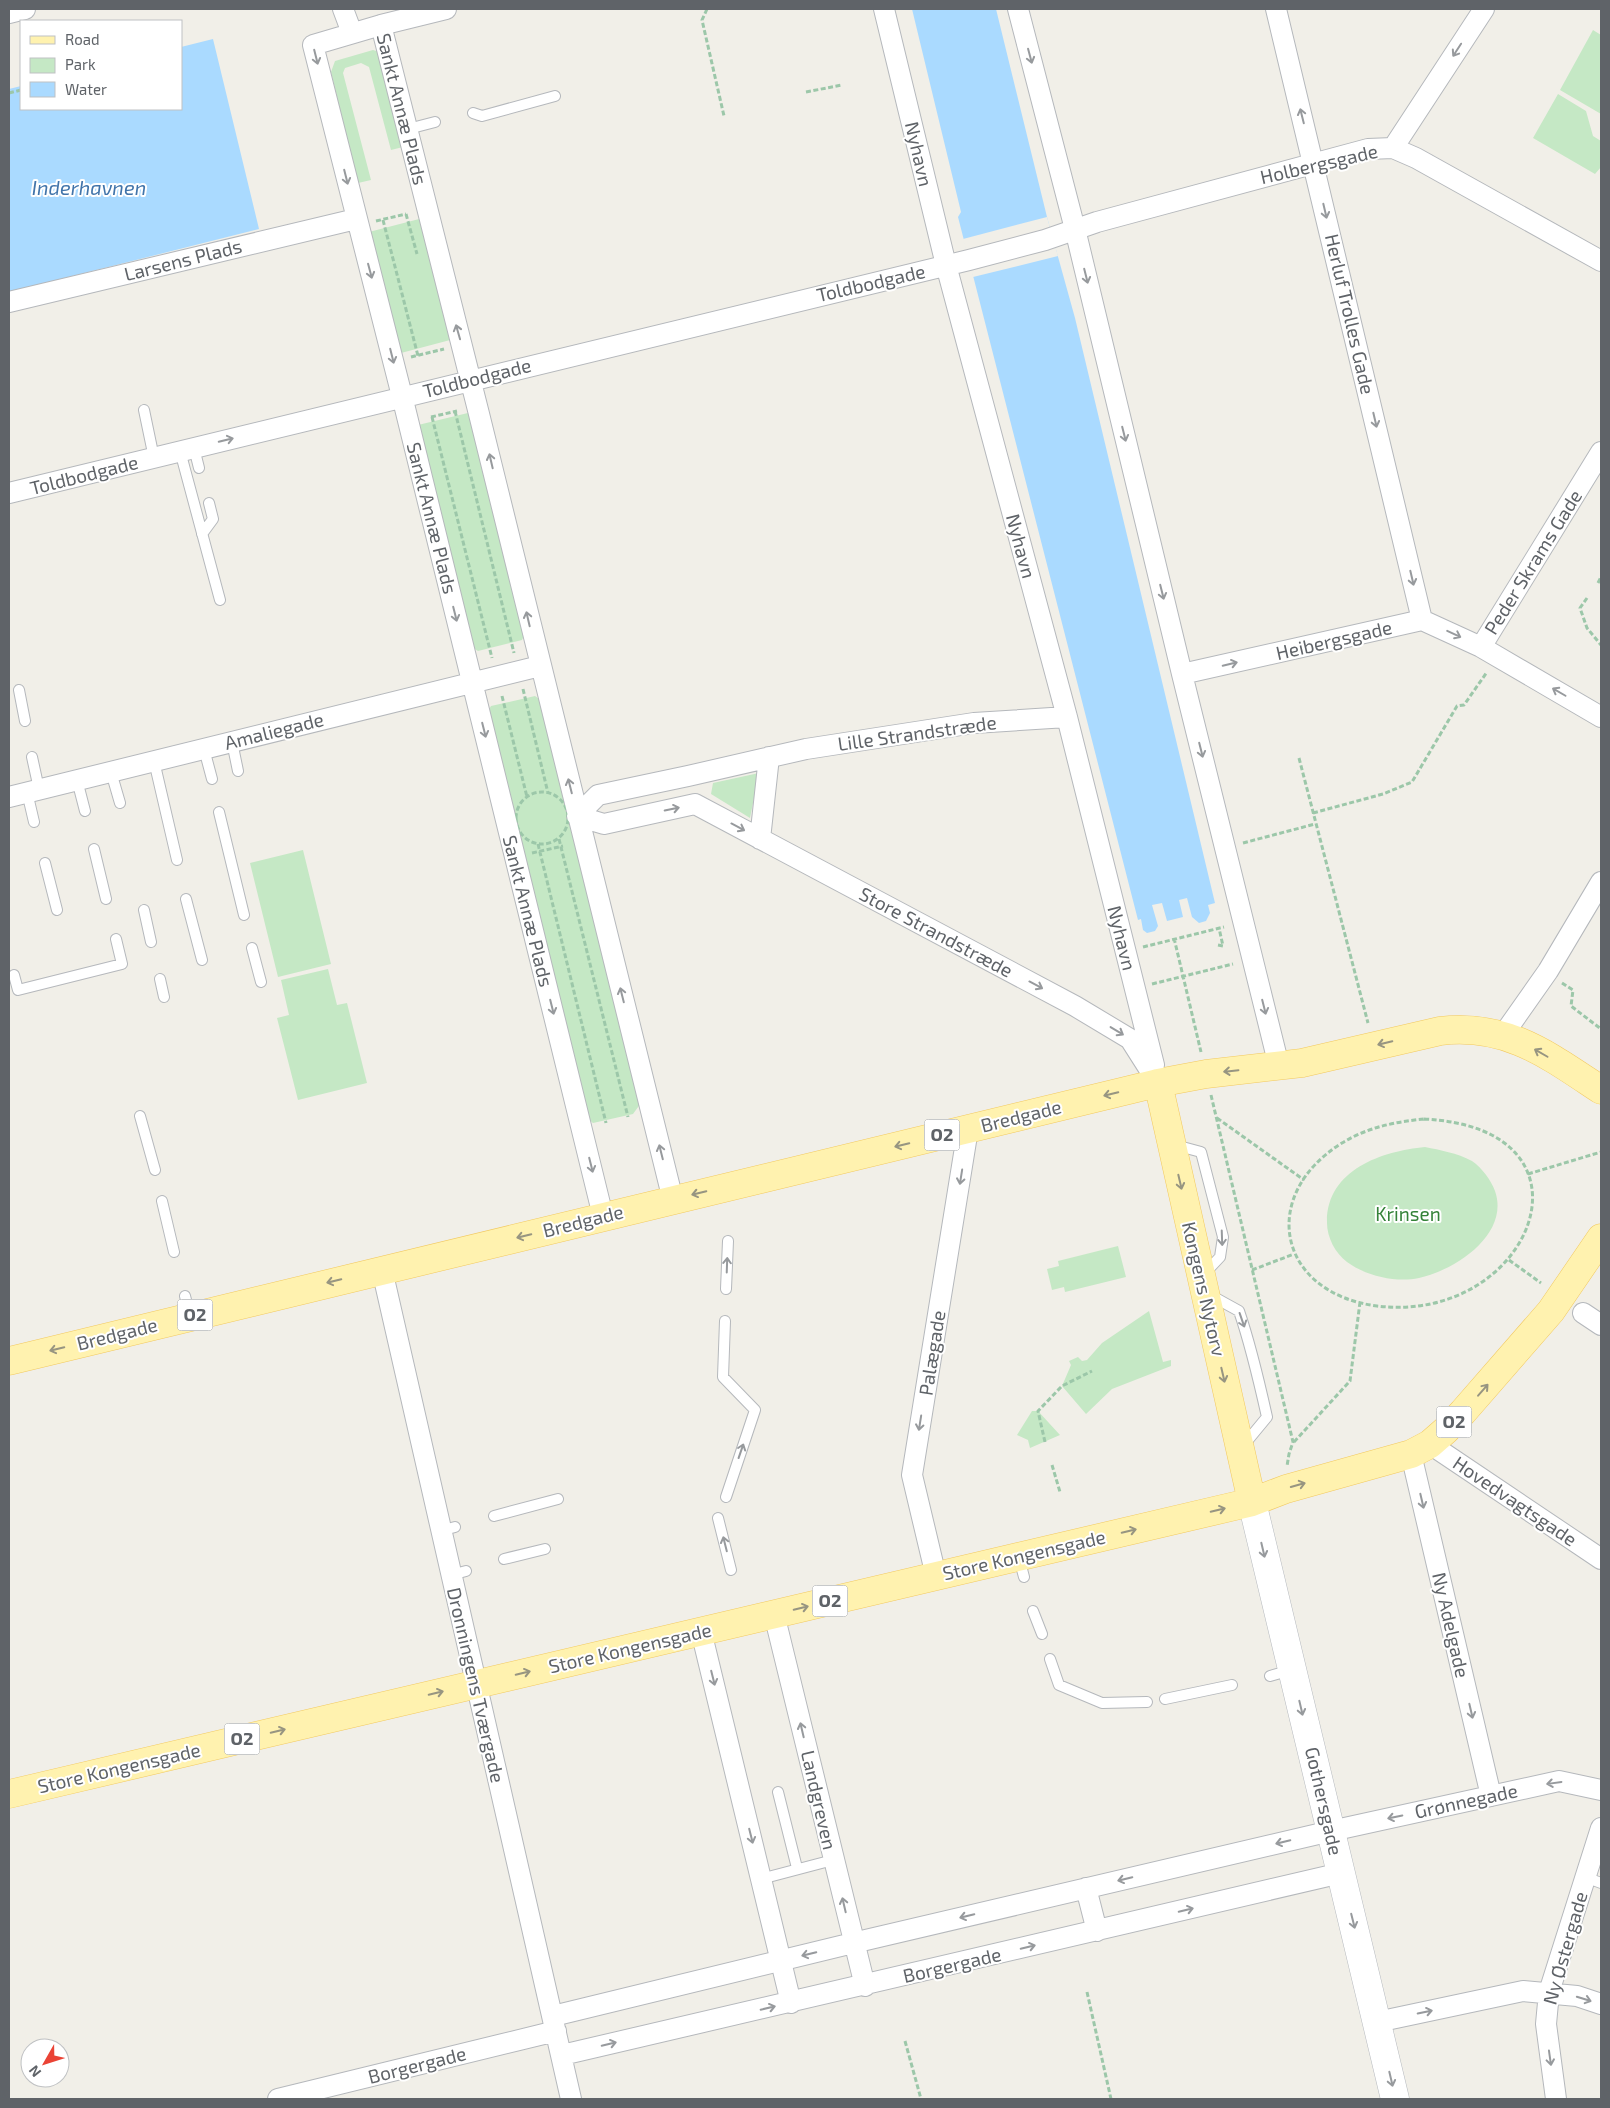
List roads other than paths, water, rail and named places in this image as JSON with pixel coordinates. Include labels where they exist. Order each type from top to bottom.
[{"type":"main road","name":"O2","points":[[1158,1083],[1206,1074],[1302,1063],[1440,1031],[1459,1029],[1482,1030],[1522,1041],[1601,1090]]},
{"type":"main road","name":"Bredgade","points":[[9,1361],[187,1306],[382,1270],[603,1216],[673,1200],[727,1191],[968,1129],[1158,1083]]},
{"type":"main road","name":"Kongens Nytorv","points":[[1158,1083],[1252,1502]]},
{"type":"main road","name":"O2","points":[[1252,1502],[1286,1489],[1421,1449],[1446,1430],[1463,1412],[1551,1311],[1601,1238]]},
{"type":"main road","name":"Store Kongensgade","points":[[9,1794],[701,1631],[743,1614],[774,1614],[936,1576],[1021,1567],[1252,1502]]},
{"type":"street","points":[[9,13],[25,9]]},
{"type":"street","points":[[343,9],[352,33]]},
{"type":"street","points":[[381,25],[446,9]]},
{"type":"street","name":"Nyhavn","points":[[884,9],[946,266],[1066,717],[1158,1083]]},
{"type":"street","points":[[1018,9],[1076,229],[1182,674],[1280,1066]]},
{"type":"street","name":"Herluf Trolles Gade","points":[[1276,9],[1422,620]]},
{"type":"street","points":[[1393,148],[1484,9]]},
{"type":"street","name":"Sankt Annæ Plads","points":[[603,1216],[409,423],[313,45],[381,25],[471,379],[540,666],[673,1200]]},
{"type":"street","name":"Holbergsgade","points":[[1053,238],[1105,219],[1314,163],[1368,149],[1393,148],[1416,158],[1601,261]]},
{"type":"street","name":"Larsens Plads","points":[[9,302],[357,222]]},
{"type":"street","name":"Toldbodgade","points":[[9,493],[471,379],[946,266],[1053,238]]},
{"type":"street","name":"Peder Skrams Gade","points":[[1489,652],[1601,452]]},
{"type":"street","points":[[1422,620],[1489,652],[1601,716]]},
{"type":"street","name":"Heibergsgade","points":[[1182,674],[1422,620]]},
{"type":"street","name":"Amaliegade","points":[[25,793],[540,666]]},
{"type":"street","name":"Lille Strandstræde","points":[[577,816],[598,795],[806,749],[974,722],[1066,717]]},
{"type":"street","points":[[760,839],[769,757]]},
{"type":"street","points":[[577,816],[604,824],[695,804],[688,776]]},
{"type":"street","name":"Store Strandstræde","points":[[695,804],[1075,1006],[1130,1039],[1158,1083]]},
{"type":"street","points":[[1503,1035],[1548,971],[1601,882]]},
{"type":"street","name":"Palægade","points":[[936,1576],[912,1476],[968,1129]]},
{"type":"street","name":"Dronningens Tværgade","points":[[382,1270],[448,1529],[458,1573],[476,1684],[571,2099]]},
{"type":"street","points":[[1583,1313],[1601,1326]]},
{"type":"street","name":"Hovedvagtsgade","points":[[1421,1449],[1601,1559]]},
{"type":"street","name":"Ny Adelgade","points":[[1421,1449],[1491,1796]]},
{"type":"street","name":"Gothersgade","points":[[1252,1502],[1281,1672],[1331,1831],[1396,2099]]},
{"type":"street","name":"Landgreven","points":[[774,1614],[864,1986]]},
{"type":"street","points":[[701,1631],[791,2003]]},
{"type":"street","name":"Grønnegade","points":[[1331,1831],[1559,1781],[1601,1790]]},
{"type":"street","name":"Ny Østergade","points":[[1556,2099],[1546,2024],[1549,1992],[1593,1880],[1601,1828]]},
{"type":"street","name":"Borgergade","points":[[278,2099],[781,1960],[1331,1831]]},
{"type":"street","name":"Borgergade","points":[[562,2055],[1341,1874]]},
{"type":"street","points":[[1086,1888],[1097,1931]]},
{"type":"street","points":[[1377,2022],[1524,1991],[1576,1996],[1601,2004]]},
{"type":"lane","points":[[473,113],[482,116],[555,96]]},
{"type":"lane","points":[[408,129],[435,122]]},
{"type":"lane","points":[[144,410],[154,458]]},
{"type":"lane","points":[[187,450],[199,468]]},
{"type":"lane","points":[[187,450],[202,534],[220,600]]},
{"type":"lane","points":[[202,534],[213,519],[209,503]]},
{"type":"lane","points":[[19,690],[25,721]]},
{"type":"lane","points":[[232,742],[238,771]]},
{"type":"lane","points":[[204,749],[212,779]]},
{"type":"lane","points":[[32,757],[25,793],[34,822]]},
{"type":"lane","points":[[154,761],[177,860]]},
{"type":"lane","points":[[111,772],[120,804]]},
{"type":"lane","points":[[77,780],[85,811]]},
{"type":"lane","points":[[219,812],[244,915]]},
{"type":"lane","points":[[94,849],[106,899]]},
{"type":"lane","points":[[45,863],[57,910]]},
{"type":"lane","points":[[186,899],[202,960]]},
{"type":"lane","points":[[144,910],[151,942]]},
{"type":"lane","points":[[14,975],[18,990],[122,964],[116,939]]},
{"type":"lane","points":[[252,948],[260,982]]},
{"type":"lane","points":[[160,979],[164,997]]},
{"type":"lane","points":[[140,1116],[155,1170]]},
{"type":"lane","points":[[162,1201],[174,1252]]},
{"type":"lane","points":[[726,1289],[728,1241]]},
{"type":"lane","points":[[725,1321],[723,1377],[755,1410],[726,1497]]},
{"type":"lane","points":[[494,1516],[558,1499]]},
{"type":"lane","points":[[718,1518],[731,1570]]},
{"type":"lane","points":[[504,1559],[546,1549]]},
{"type":"lane","points":[[1034,1611],[1042,1634]]},
{"type":"lane","points":[[1050,1659],[1059,1685],[1102,1703],[1147,1702]]},
{"type":"lane","points":[[1165,1699],[1232,1685]]},
{"type":"lane","points":[[778,1792],[797,1868]]},
{"type":"lane","points":[[761,1879],[833,1860]]},
{"type":"water","points":[[912,9],[996,9],[1047,217],[1075,318],[1215,903],[1208,905],[1210,913],[1206,921],[1199,923],[1192,917],[1187,898],[1179,900],[1183,917],[1167,921],[1162,903],[1152,905],[1158,926],[1155,931],[1147,933],[1143,930],[1141,919],[1138,920],[958,217],[961,212]]},
{"type":"water","name":"Inderhavnen","points":[[213,39],[259,229],[9,292],[9,89],[20,86],[20,110],[182,110],[182,47]]},
{"type":"park label","name":"Krinsen","points":[[1408,1214]]}]
